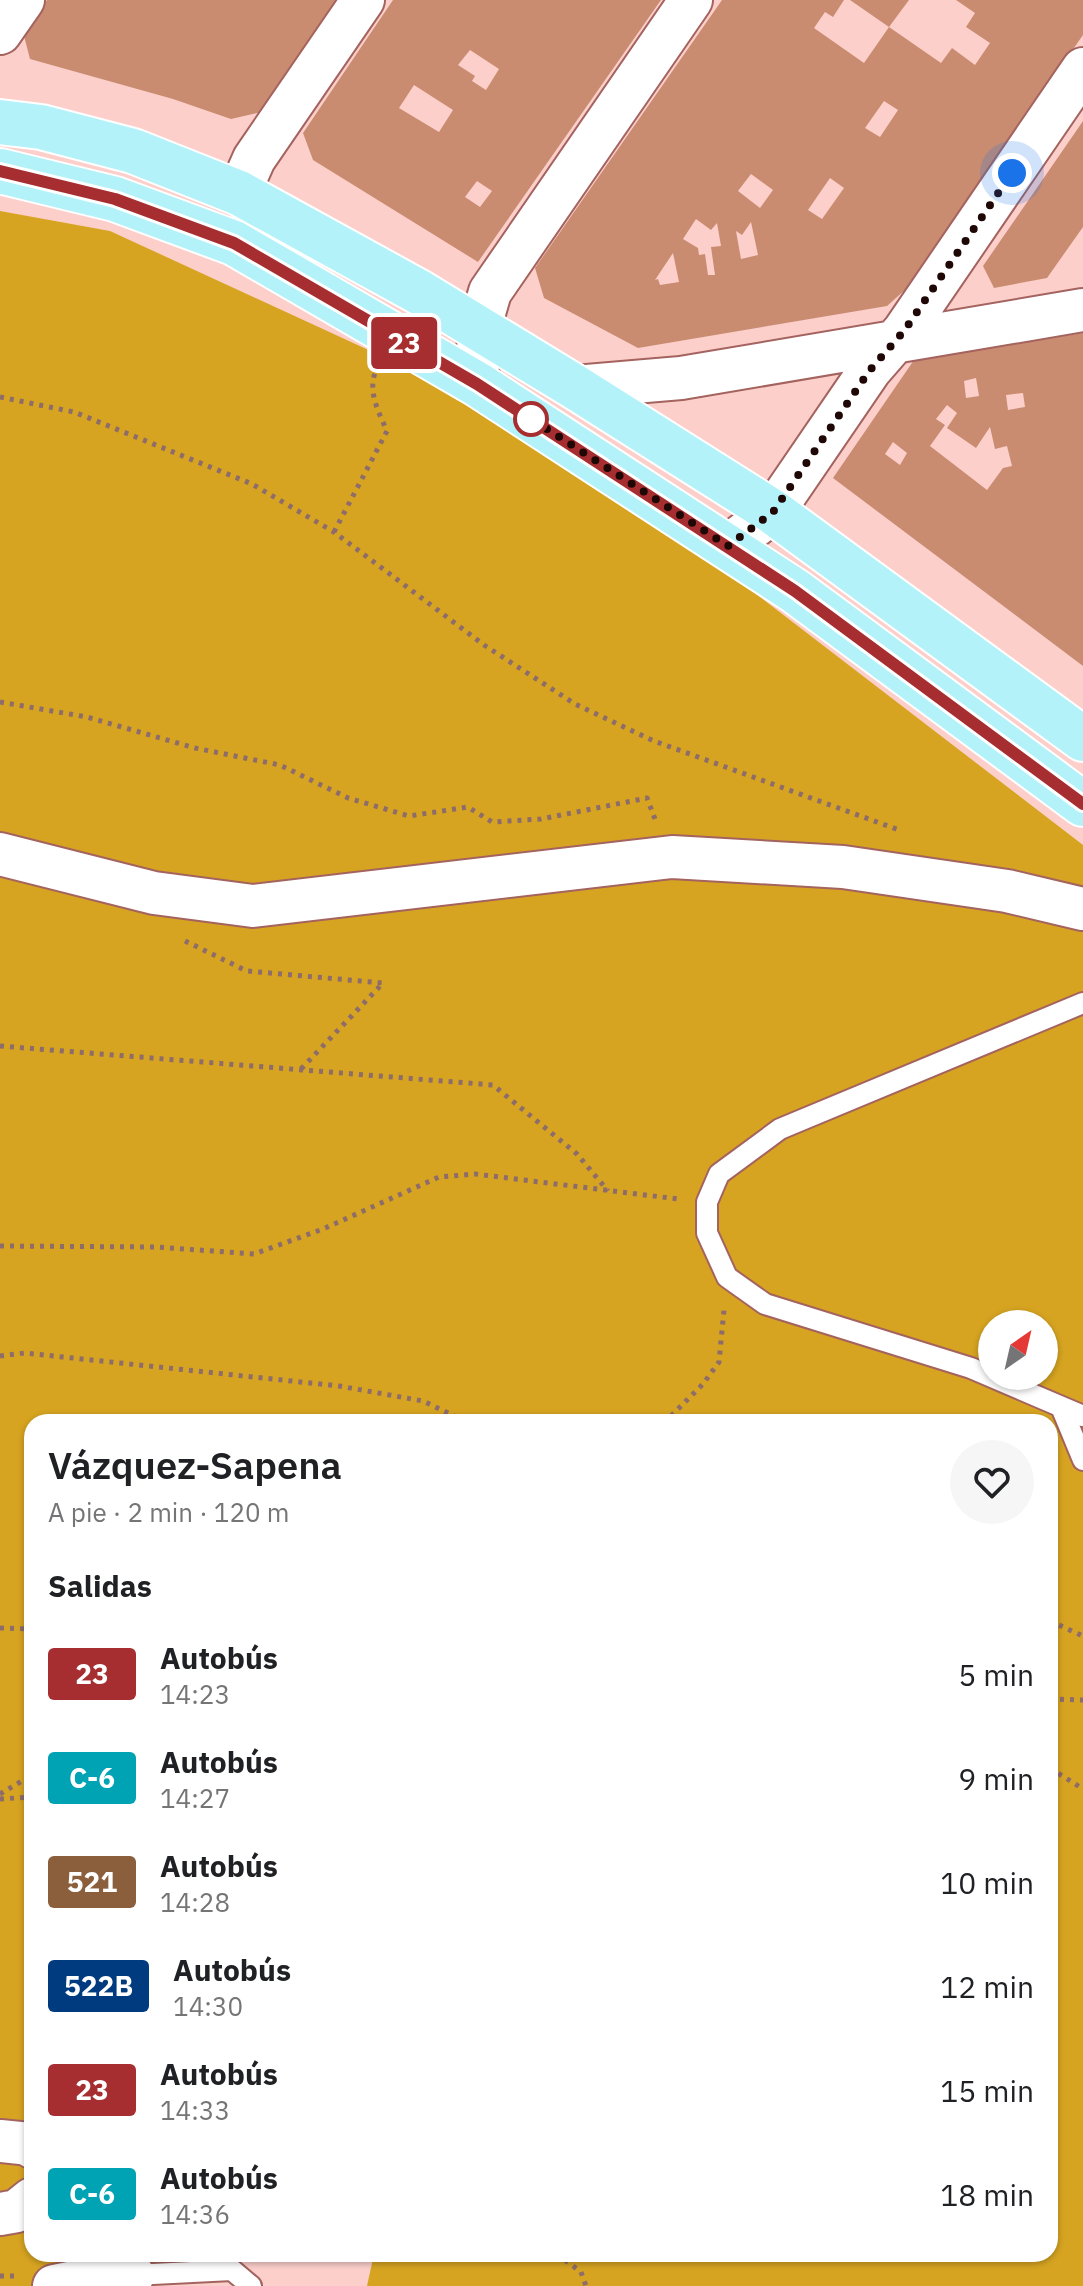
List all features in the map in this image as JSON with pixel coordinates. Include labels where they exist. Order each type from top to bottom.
[{"type":"main road","points":[[0,122],[41,127],[133,151],[239,193],[419,292],[773,512],[1083,739]]},
{"type":"main road","points":[[0,171],[115,199],[234,243],[477,384],[795,591],[1083,804]]},
{"type":"street","points":[[0,33],[23,0]]},
{"type":"street","points":[[239,193],[254,159],[363,0]]},
{"type":"street","points":[[477,384],[479,330],[490,292],[691,0]]},
{"type":"street","points":[[728,546],[773,512],[870,370],[895,342],[1083,69]]},
{"type":"street","points":[[575,387],[681,378],[1083,310]]},
{"type":"street","points":[[0,854],[154,893],[253,906],[672,857],[843,867],[1007,891],[1083,909]]},
{"type":"street","points":[[0,2141],[24,2143]]},
{"type":"street","points":[[0,2214],[17,2211],[24,2205]]},
{"type":"street","points":[[54,2286],[103,2276],[133,2275]]},
{"type":"lane","points":[[1083,1003],[780,1129],[719,1174],[707,1202],[707,1233],[727,1277],[765,1304],[971,1368],[1083,1416]]},
{"type":"lane","points":[[1061,1407],[1083,1460]]},
{"type":"lane","points":[[133,2275],[236,2262],[251,2286]]},
{"type":"path","points":[[334,532],[387,431],[374,402],[372,381],[377,367]]},
{"type":"path","points":[[0,397],[74,412],[252,484],[334,532],[484,645],[575,704],[654,741],[911,835]]},
{"type":"path","points":[[0,702],[87,717],[195,748],[280,765],[348,798],[409,816],[468,807],[492,822],[541,819],[647,798],[672,857]]},
{"type":"path","points":[[180,938],[247,971],[383,983],[301,1069]]},
{"type":"path","points":[[0,1046],[493,1085],[577,1154],[609,1191]]},
{"type":"path","points":[[0,1246],[157,1247],[254,1254],[323,1229],[439,1177],[488,1175],[707,1202]]},
{"type":"path","points":[[673,1414],[703,1384],[719,1362],[727,1277]]},
{"type":"path","points":[[0,1356],[25,1353],[339,1386],[423,1401],[450,1414]]},
{"type":"path","points":[[1058,1625],[1083,1636]]},
{"type":"path","points":[[0,1628],[24,1629]]},
{"type":"path","points":[[1058,1699],[1083,1700]]},
{"type":"path","points":[[1058,1773],[1083,1789]]},
{"type":"path","points":[[0,1796],[24,1780]]},
{"type":"path","points":[[0,1796],[24,1799]]},
{"type":"path","points":[[568,2262],[581,2272],[586,2286]]},
{"type":"shaded area","points":[[0,211],[110,231],[414,371],[751,590],[1083,845],[1083,2286],[367,2286],[372,2262],[1058,2262],[1058,1414],[24,1414],[24,2262],[135,2262],[132,2286],[0,2286]]},
{"type":"building","points":[[47,0],[337,0],[261,112],[231,119],[173,99],[30,59],[23,32]]},
{"type":"building","points":[[393,0],[661,0],[478,262],[313,160],[303,133]],"holes":[[[470,50],[499,69],[486,90],[472,81],[475,76],[458,65]],[[414,85],[453,110],[439,132],[399,108]],[[477,181],[492,191],[480,207],[465,197]]]},
{"type":"building","points":[[722,0],[844,0],[833,17],[825,12],[814,28],[864,63],[889,27],[941,63],[952,48],[975,65],[990,43],[966,27],[975,13],[956,0],[1083,0],[1083,35],[906,289],[887,306],[638,348],[544,298],[535,268]],"holes":[[[884,101],[898,110],[880,137],[865,128]],[[751,174],[773,190],[760,208],[738,191]],[[830,178],[844,188],[822,219],[808,210]],[[696,219],[711,230],[717,223],[721,246],[711,247],[715,275],[708,275],[705,254],[699,255],[698,248],[683,239]],[[751,222],[758,255],[741,259],[736,231],[742,235]],[[673,253],[679,282],[660,285],[658,279],[655,280]]]},
{"type":"building","points":[[850,0],[909,0],[889,27]]},
{"type":"building","points":[[1083,121],[1083,227],[1047,278],[994,288],[983,266]]},
{"type":"building","points":[[1083,333],[1083,666],[833,478],[914,360]],"holes":[[[976,378],[979,396],[966,398],[964,381]],[[1023,393],[1025,407],[1008,410],[1006,395]],[[947,405],[957,413],[947,428],[976,448],[990,427],[995,449],[1007,446],[1012,466],[1003,468],[987,490],[930,446],[945,425],[936,419]],[[893,442],[907,453],[900,465],[885,454]]]},
{"type":"bus line","name":"23","points":[[0,171],[115,199],[234,243],[477,384],[795,591],[1083,804]]},
{"type":"route","points":[[531,419],[527,416],[728,546],[773,512],[870,370],[904,331],[1012,173]]}]
